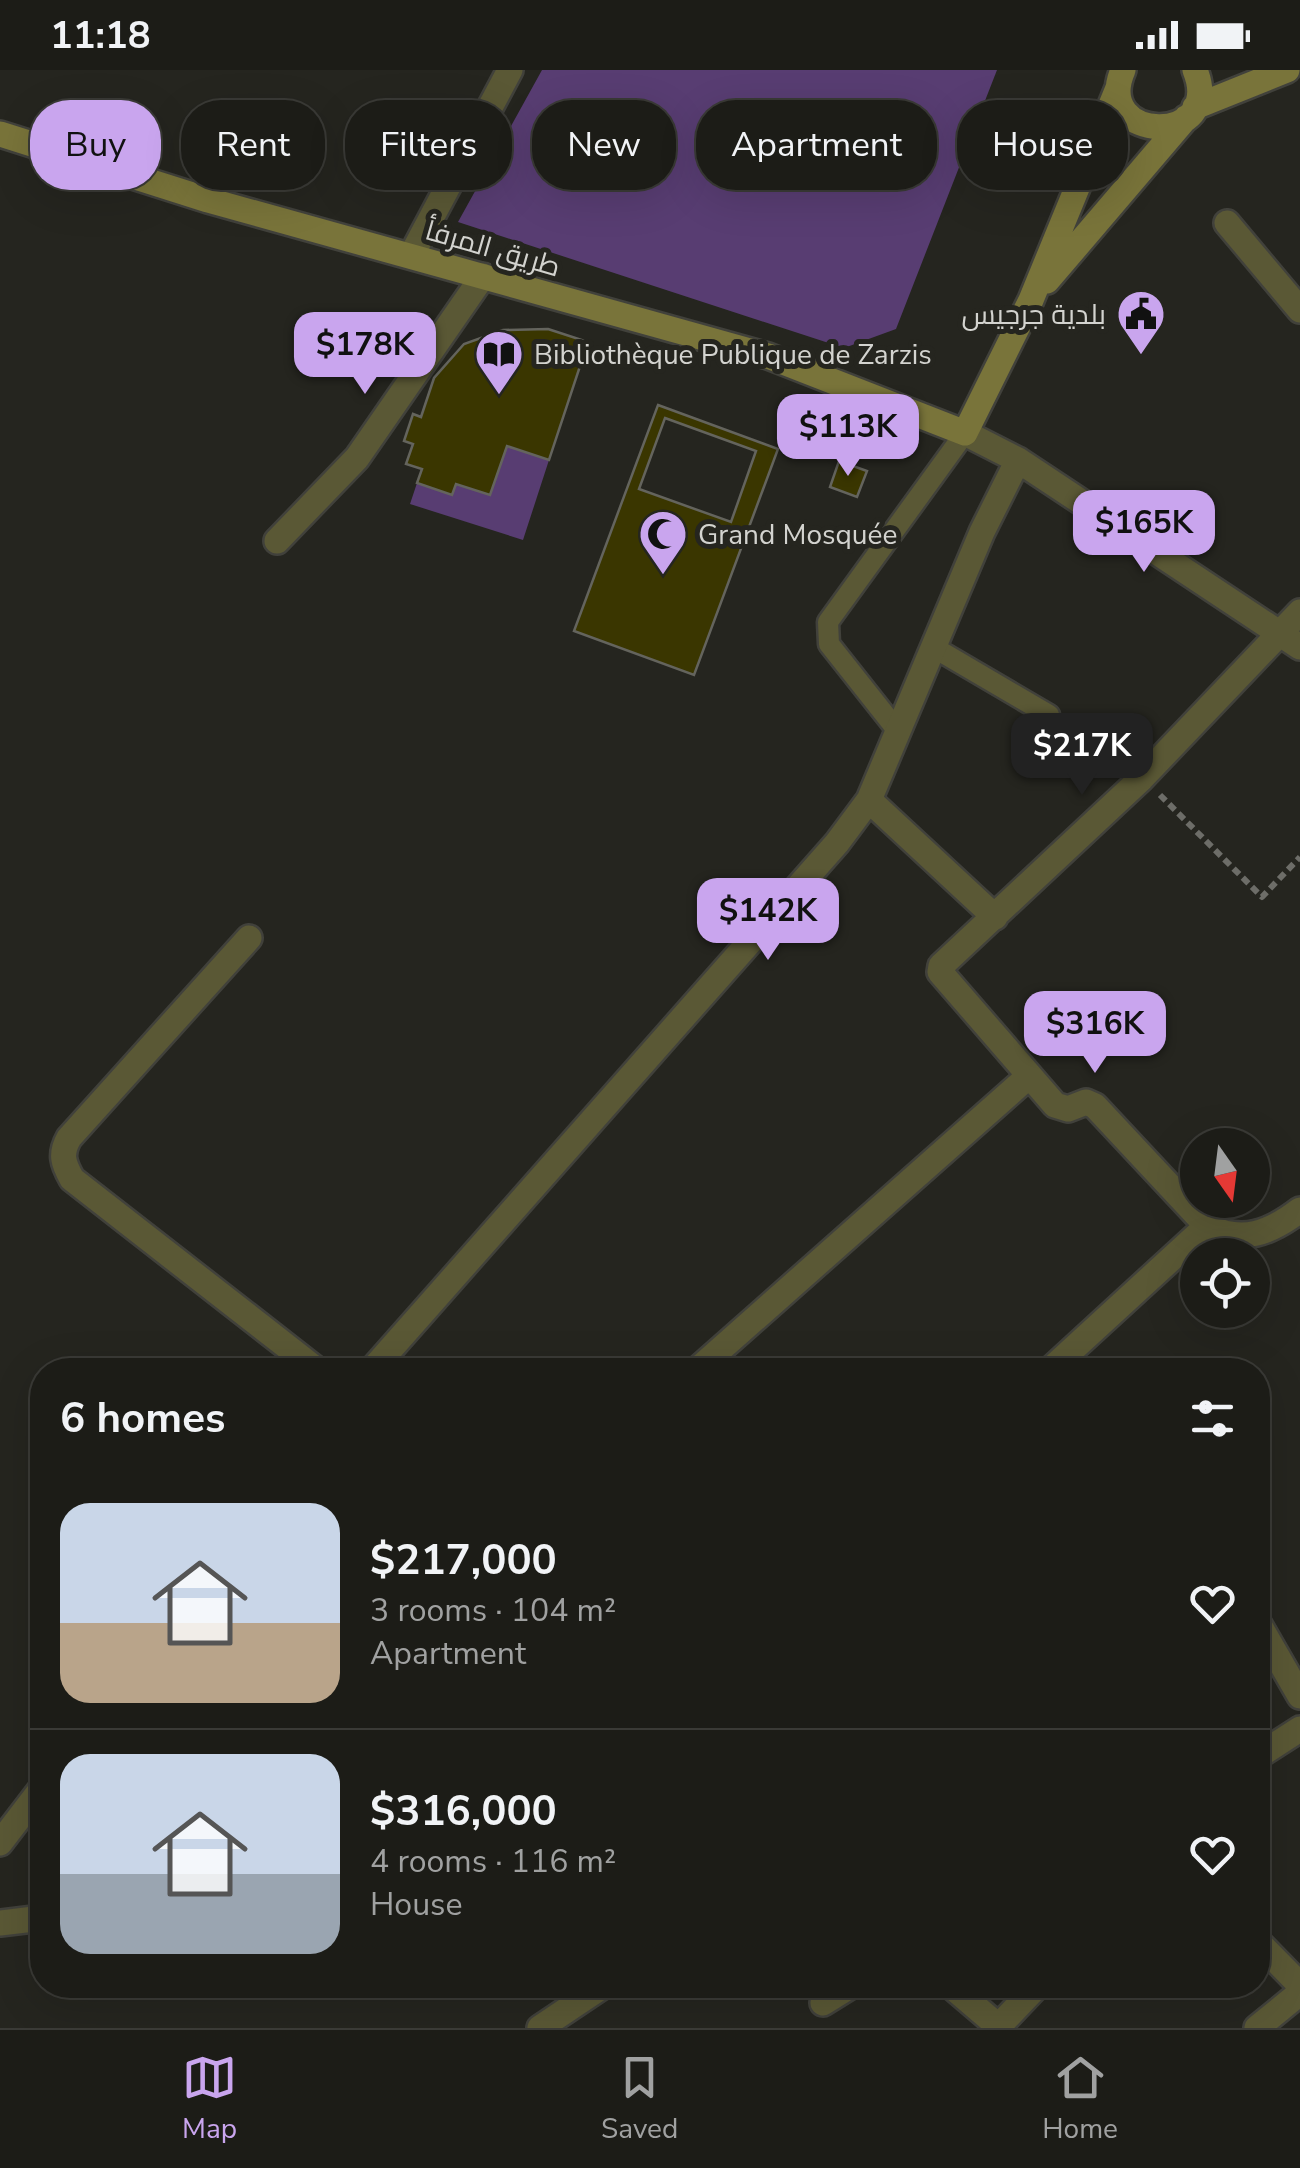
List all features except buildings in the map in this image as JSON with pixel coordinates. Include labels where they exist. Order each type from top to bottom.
[{"type":"street","points":[[411,256],[510,70]]},
{"type":"street","points":[[1031,300],[1190,113],[1199,94],[1195,70]]},
{"type":"street","points":[[1121,79],[1126,113],[1136,122],[1162,129],[1287,70]]},
{"type":"street","points":[[1121,79],[1031,300],[964,432],[1018,460],[1292,640]]},
{"type":"street","name":"طريق المرفأ","points":[[0,134],[208,200],[768,356],[964,432]]},
{"type":"street","points":[[1226,223],[1300,310]]},
{"type":"street","points":[[277,541],[356,458],[483,276]]},
{"type":"street","points":[[383,1358],[838,843],[869,800],[1018,460]]},
{"type":"street","points":[[1300,612],[1292,640],[941,966],[940,972],[1060,1109],[1086,1102],[1095,1106],[1207,1226],[1226,1236],[1255,1234],[1300,1210]]},
{"type":"street","points":[[869,800],[995,917]]},
{"type":"street","points":[[249,938],[69,1138],[62,1151],[72,1179],[302,1358]]},
{"type":"street","points":[[711,1358],[1029,1076]]},
{"type":"street","points":[[1063,1358],[1207,1226]]},
{"type":"street","points":[[1270,1644],[1300,1696]]},
{"type":"street","points":[[1270,1748],[1300,1728]]},
{"type":"street","points":[[0,1843],[30,1804]]},
{"type":"street","points":[[0,1923],[30,1919]]},
{"type":"street","points":[[1270,1954],[1300,1985]]},
{"type":"street","points":[[1257,2028],[1300,1993]]},
{"type":"street","points":[[540,2028],[585,1998]]},
{"type":"street","points":[[823,2003],[831,1998]]},
{"type":"street","points":[[965,1998],[998,2027],[1026,1998]]},
{"type":"lane","points":[[897,730],[829,644],[828,622],[964,432]]},
{"type":"lane","points":[[933,647],[1049,716]]},
{"type":"path","points":[[1142,778],[1262,896],[1300,857]]},
{"type":"shaded area","points":[[542,70],[997,70],[985,100],[957,100],[957,173],[896,329],[844,348],[458,222],[476,190],[512,190],[512,124]]},
{"type":"shaded area","points":[[507,446],[549,460],[523,540],[410,504],[417,483],[451,495],[456,484],[490,494]]},
{"type":"place","name":"بلدية جرجيس","points":[[1141,356]]},
{"type":"place","name":"Bibliothèque Publique de Zarzis","points":[[499,396]]},
{"type":"place","name":"Grand Mosquée","points":[[663,576]]}]
